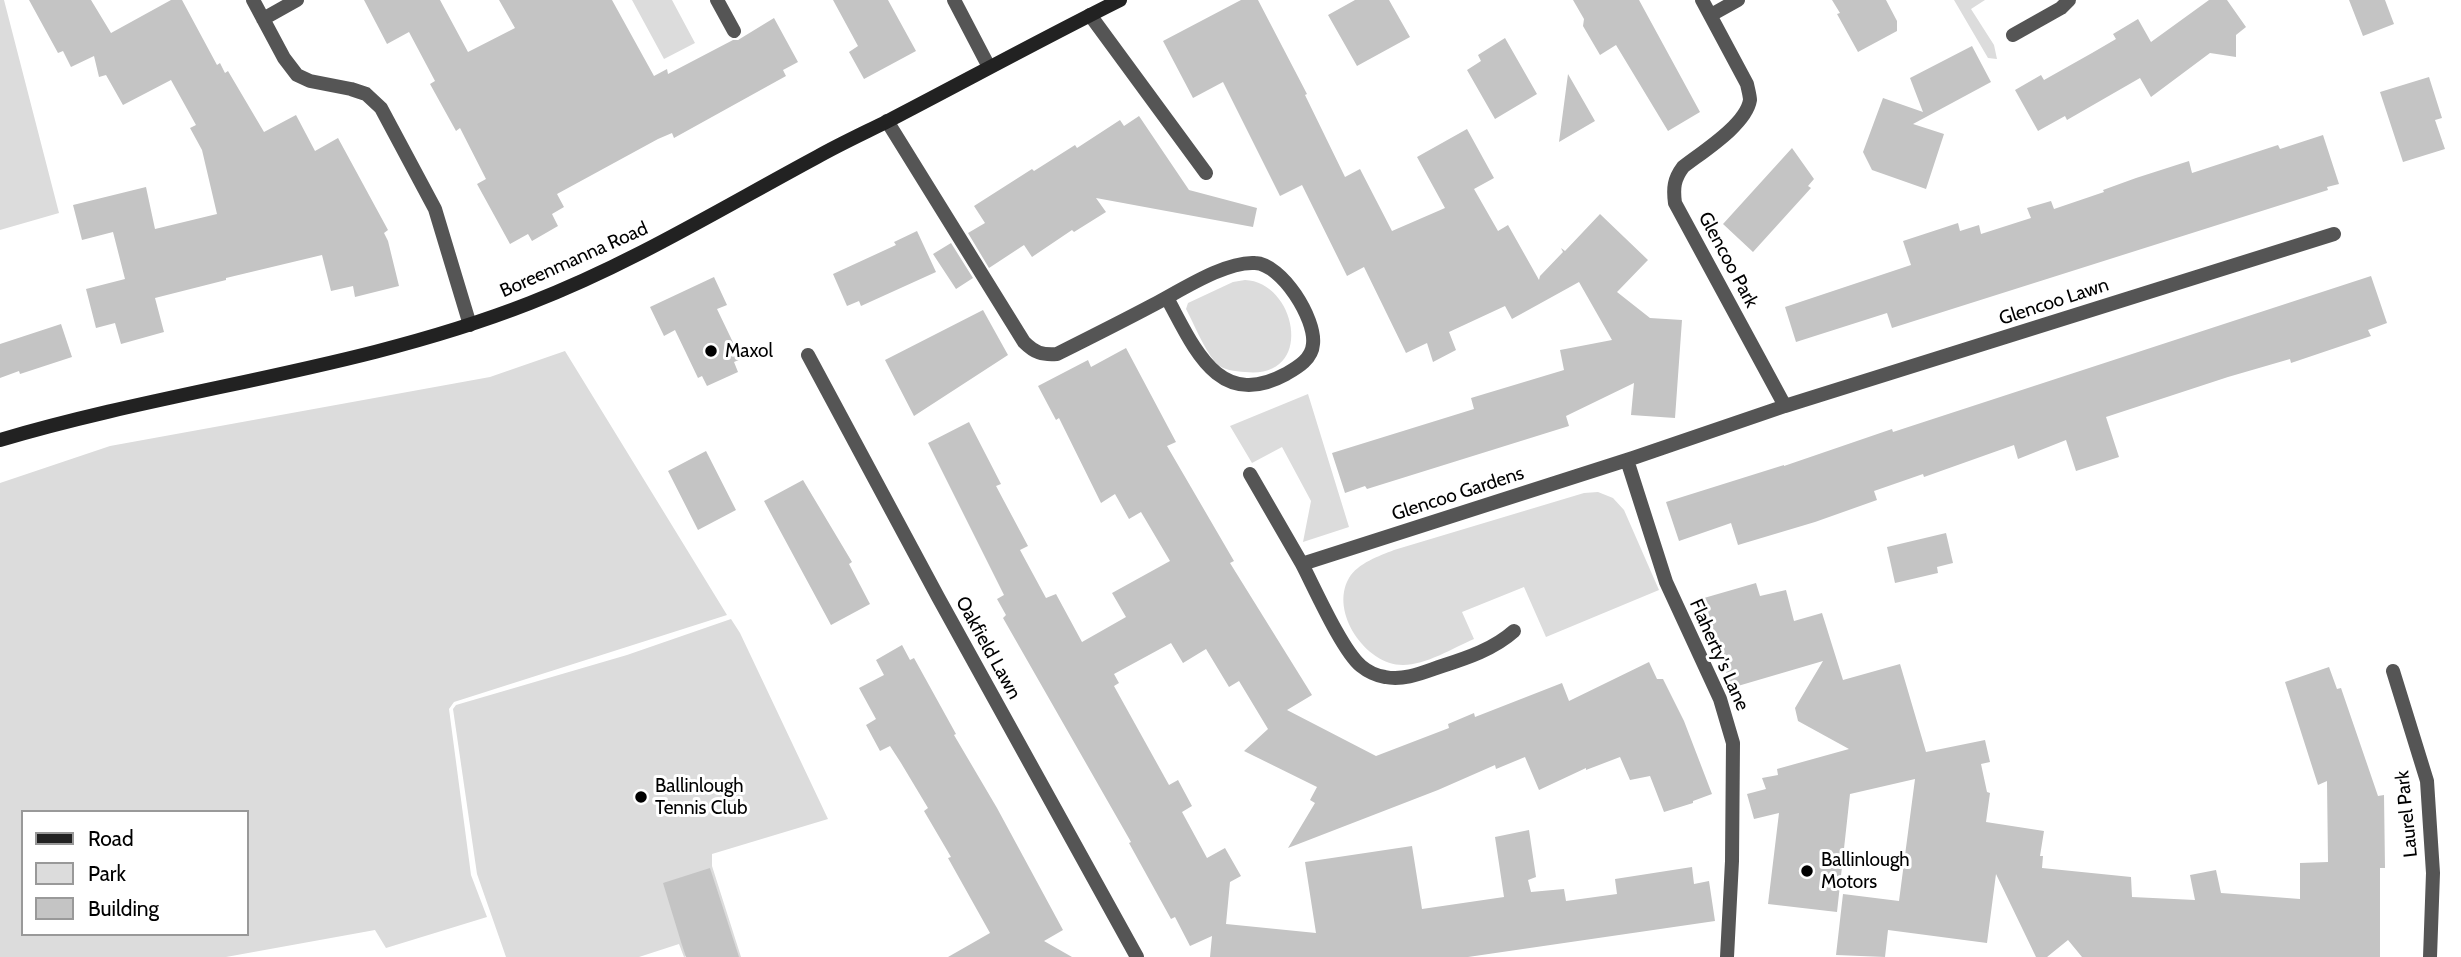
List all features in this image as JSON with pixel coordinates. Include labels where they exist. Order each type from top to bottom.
[{"type":"main road","name":"Boreenmanna Road","points":[[0,440],[116,410],[389,349],[470,325],[579,284],[820,155],[1120,0]]},
{"type":"street","points":[[253,0],[284,58],[297,75],[323,85],[366,94],[381,108],[435,209],[470,325]]},
{"type":"street","points":[[263,19],[297,0]]},
{"type":"street","points":[[717,0],[734,31]]},
{"type":"street","points":[[954,0],[989,67]]},
{"type":"street","name":"Glencoo Park","points":[[1702,0],[1747,84],[1750,99],[1745,114],[1732,128],[1683,167],[1673,188],[1675,203],[1785,405]]},
{"type":"street","points":[[1711,16],[1738,0]]},
{"type":"street","points":[[2013,35],[2061,8],[2069,0]]},
{"type":"street","points":[[1090,15],[1206,173]]},
{"type":"street","points":[[887,121],[1024,342],[1032,350],[1042,355],[1057,354],[1167,298],[1232,267],[1256,263],[1268,265],[1285,279],[1300,305],[1313,333],[1309,358],[1274,380],[1252,384],[1226,381],[1213,373],[1201,359],[1167,298]]},
{"type":"street","name":"Glencoo Lawn","points":[[1785,405],[2334,234]]},
{"type":"street","name":"Oakfield Lawn","points":[[808,355],[1137,957]]},
{"type":"street","points":[[1627,460],[1785,405]]},
{"type":"street","name":"Glencoo Gardens","points":[[1302,565],[1627,460]]},
{"type":"street","name":"Flaherty's Lane","points":[[1627,460],[1670,592],[1720,699],[1733,743],[1732,861],[1727,957]]},
{"type":"street","points":[[1250,474],[1347,648],[1368,671],[1385,677],[1409,677],[1450,664],[1500,643],[1514,631]]},
{"type":"street","name":"Laurel Park","points":[[2393,671],[2427,781],[2433,873],[2430,957]]},
{"type":"green space","points":[[0,0],[4,0],[59,213],[0,230]]},
{"type":"green space","points":[[632,0],[672,0],[695,43],[664,59]]},
{"type":"green space","points":[[1954,0],[1985,0],[1971,9],[1994,45],[1997,59],[1988,58]]},
{"type":"green space","points":[[1245,280],[1263,285],[1277,296],[1287,312],[1291,330],[1290,347],[1282,361],[1268,370],[1245,372],[1225,369],[1218,365],[1207,350],[1186,309],[1188,303],[1233,282]]},
{"type":"green space","points":[[565,351],[727,615],[454,702],[449,709],[471,875],[487,917],[386,948],[375,930],[226,957],[0,957],[0,483],[110,446],[490,377]]},
{"type":"green space","points":[[1308,394],[1349,527],[1303,542],[1311,501],[1282,447],[1252,463],[1230,426]]},
{"type":"green space","points":[[1598,492],[1613,498],[1624,510],[1659,590],[1546,637],[1524,587],[1462,612],[1474,639],[1412,664],[1389,663],[1364,646],[1355,634],[1344,606],[1344,592],[1349,578],[1363,564],[1394,550],[1584,493]]},
{"type":"green space","name":"Ballinlough Tennis Club","points":[[731,619],[828,819],[712,854],[712,866],[741,957],[694,957],[692,954],[684,957],[679,944],[639,957],[506,957],[477,874],[453,709],[456,705],[627,655]]},
{"type":"building","points":[[29,0],[91,0],[111,33],[171,0],[182,0],[217,65],[220,63],[225,73],[228,71],[264,132],[296,115],[315,151],[338,138],[388,230],[384,233],[399,286],[355,297],[353,286],[331,291],[322,255],[155,298],[164,332],[121,344],[115,323],[96,328],[86,289],[125,279],[113,232],[82,240],[73,205],[146,187],[155,229],[217,214],[202,150],[190,128],[196,125],[171,80],[123,105],[106,75],[99,77],[94,56],[71,67],[63,51],[58,53]]},
{"type":"building","points":[[364,0],[440,0],[468,52],[515,28],[499,0],[612,0],[654,76],[667,69],[668,74],[733,40],[738,40],[774,18],[798,62],[783,70],[786,76],[674,138],[672,133],[658,139],[557,194],[564,207],[552,214],[558,226],[532,241],[528,234],[510,244],[477,184],[486,179],[460,128],[456,131],[430,84],[435,81],[409,32],[387,44]]},
{"type":"building","points":[[833,0],[888,0],[916,51],[864,79],[849,52],[858,46]]},
{"type":"building","points":[[1241,0],[1258,0],[1307,94],[1305,95],[1345,177],[1360,169],[1392,231],[1445,208],[1417,157],[1467,129],[1494,178],[1474,189],[1498,231],[1508,225],[1539,280],[1563,252],[1561,248],[1565,251],[1600,214],[1648,260],[1617,292],[1650,318],[1682,320],[1675,418],[1631,415],[1634,383],[1566,416],[1569,426],[1367,489],[1365,486],[1345,493],[1332,453],[1474,409],[1471,398],[1564,370],[1560,350],[1612,340],[1579,282],[1512,319],[1505,306],[1449,332],[1456,350],[1433,362],[1427,343],[1406,353],[1364,267],[1347,276],[1302,185],[1280,196],[1223,82],[1193,98],[1163,41]]},
{"type":"building","points":[[1355,0],[1389,0],[1410,37],[1357,66],[1328,15]]},
{"type":"building","points":[[1573,0],[1639,0],[1700,112],[1668,131],[1616,45],[1600,55],[1583,26],[1584,19]]},
{"type":"building","points":[[1832,0],[1886,0],[1897,21],[1897,31],[1858,52]]},
{"type":"building","points":[[2209,0],[2227,0],[2246,27],[2236,35],[2236,57],[2210,53],[2151,97],[2140,78],[2067,120],[2065,116],[2038,131],[2015,90],[2041,75],[2044,80],[2092,53],[2116,39],[2113,34],[2138,19],[2151,42]]},
{"type":"building","points":[[2349,0],[2385,0],[2394,24],[2363,36]]},
{"type":"building","points":[[1505,38],[1537,94],[1495,119],[1467,70],[1481,61],[1478,55]]},
{"type":"building","points":[[1972,46],[1991,82],[1913,124],[1944,134],[1926,189],[1872,170],[1863,152],[1883,98],[1923,112],[1910,78]]},
{"type":"building","points":[[1568,74],[1595,121],[1559,142]]},
{"type":"building","points":[[2429,77],[2442,118],[2435,120],[2445,149],[2403,162],[2380,92]]},
{"type":"building","points":[[1139,116],[1189,190],[1257,208],[1253,227],[1096,198],[1106,212],[1074,232],[1072,230],[1032,257],[1024,245],[989,268],[968,233],[985,223],[974,206],[1032,169],[1034,171],[1075,145],[1077,148],[1120,120],[1124,126]]},
{"type":"building","points":[[2323,135],[2339,184],[2327,187],[2328,190],[1892,328],[1887,313],[1796,342],[1785,307],[1911,265],[1903,241],[1958,223],[1960,231],[1979,225],[1981,234],[2031,218],[2027,208],[2051,201],[2054,209],[2189,161],[2192,173],[2278,145],[2280,149]]},
{"type":"building","points":[[1792,148],[1814,179],[1808,186],[1811,188],[1753,252],[1723,224]]},
{"type":"building","points":[[917,231],[936,272],[861,306],[859,301],[847,306],[833,274],[896,245],[894,242]]},
{"type":"building","points":[[951,243],[973,278],[956,289],[933,254]]},
{"type":"building","points":[[2371,276],[2387,323],[2368,330],[2371,336],[2291,363],[2290,359],[2228,377],[2106,417],[2119,457],[2076,471],[2066,440],[2018,459],[2014,445],[1924,477],[1923,474],[1874,491],[1877,500],[1738,545],[1731,523],[1679,541],[1666,502],[1892,429],[1893,432]]},
{"type":"building","points":[[714,277],[727,305],[717,309],[741,359],[734,362],[738,372],[707,386],[702,376],[698,378],[675,330],[664,336],[650,307]]},
{"type":"building","points":[[983,310],[1008,355],[914,416],[885,360]]},
{"type":"building","points":[[61,324],[72,357],[0,378],[0,344]]},
{"type":"building","points":[[1126,348],[1176,442],[1167,446],[1234,561],[1230,563],[1312,695],[1287,710],[1376,756],[1449,728],[1448,724],[1474,713],[1475,717],[1562,683],[1569,701],[1649,662],[1657,679],[1663,679],[1684,721],[1712,794],[1664,812],[1650,776],[1630,780],[1620,757],[1586,768],[1539,790],[1525,757],[1496,769],[1495,765],[1288,848],[1315,803],[1310,800],[1317,787],[1244,751],[1268,729],[1239,681],[1229,687],[1206,649],[1183,663],[1171,643],[1114,674],[1119,683],[1114,686],[1169,785],[1178,780],[1192,806],[1182,812],[1207,858],[1225,848],[1241,876],[1230,882],[1226,924],[1316,933],[1305,862],[1412,846],[1422,909],[1504,897],[1495,837],[1529,830],[1536,877],[1528,880],[1531,892],[1564,889],[1566,901],[1617,894],[1615,879],[1692,867],[1694,884],[1709,881],[1715,921],[1468,957],[1210,957],[1212,936],[1190,946],[1175,917],[1171,919],[1129,843],[1131,842],[1003,618],[1006,615],[997,599],[1004,595],[928,443],[969,422],[1001,484],[996,486],[1028,546],[1020,550],[1046,598],[1056,594],[1082,642],[1126,617],[1112,593],[1170,561],[1141,512],[1129,519],[1115,494],[1101,503],[1059,418],[1056,420],[1038,386],[1088,360],[1091,367]]},
{"type":"building","points":[[706,451],[736,510],[698,530],[668,471]]},
{"type":"building","points":[[803,480],[852,562],[849,564],[870,604],[831,625],[764,501]]},
{"type":"building","points":[[1946,533],[1953,563],[1937,567],[1938,573],[1895,583],[1887,547]]},
{"type":"building","points":[[1756,583],[1760,596],[1786,590],[1794,621],[1822,613],[1843,680],[1900,664],[1926,752],[1985,740],[1990,762],[1981,764],[1987,792],[1990,793],[1986,822],[2044,831],[2040,856],[2043,856],[2042,868],[2131,877],[2132,897],[2195,900],[2190,875],[2216,870],[2221,893],[2300,899],[2300,863],[2328,862],[2327,781],[2318,785],[2285,682],[2329,667],[2337,689],[2341,688],[2378,796],[2384,795],[2385,868],[2380,868],[2380,957],[2082,957],[2068,940],[2047,957],[2036,957],[1996,874],[1987,943],[1888,930],[1885,957],[1836,955],[1843,894],[1899,901],[1915,779],[1850,794],[1837,912],[1768,904],[1779,813],[1754,819],[1747,794],[1766,789],[1762,778],[1778,775],[1777,769],[1849,749],[1798,721],[1795,708],[1823,661],[1731,688],[1704,598]]},
{"type":"building","points":[[902,645],[910,660],[914,658],[1063,930],[1044,941],[1072,957],[948,957],[990,933],[924,811],[928,808],[890,746],[880,751],[866,725],[876,719],[859,688],[884,675],[876,660]]},
{"type":"building","points":[[710,868],[739,957],[686,957],[681,942],[663,883]]},
{"type":"place","name":"Maxol","points":[[711,351]]},
{"type":"place","name":"Ballinlough Tennis Club","points":[[641,797]]},
{"type":"place","name":"Ballinlough Motors","points":[[1807,871]]}]
